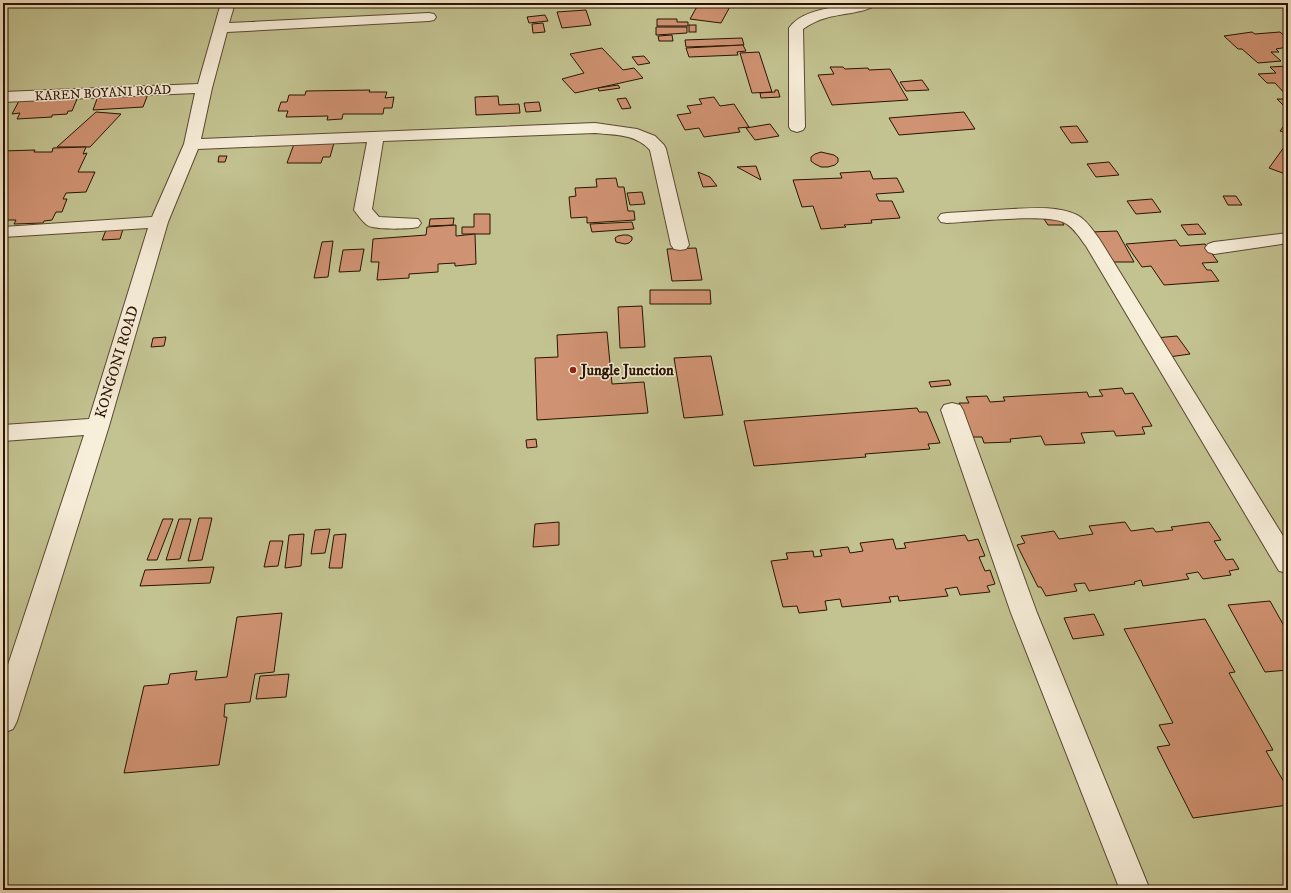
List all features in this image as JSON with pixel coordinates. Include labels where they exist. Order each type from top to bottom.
[{"type":"street","name":"KONGONI ROAD","points":[[3,721],[98,426],[159,222],[192,144],[204,88],[228,3]]},
{"type":"street","points":[[797,127],[796,28],[811,18],[871,3]]},
{"type":"street","points":[[221,28],[429,17]]},
{"type":"street","name":"KAREN BOYANI ROAD","points":[[3,97],[204,88]]},
{"type":"street","points":[[192,144],[595,128],[631,132],[649,139],[658,149],[680,245]]},
{"type":"street","points":[[376,137],[363,210],[374,222],[412,223]]},
{"type":"street","points":[[947,218],[1044,213],[1069,218],[1077,224],[1094,244],[1288,564]]},
{"type":"street","points":[[3,232],[159,222]]},
{"type":"street","points":[[1214,248],[1288,238]]},
{"type":"street","points":[[952,410],[1024,613],[1135,890]]},
{"type":"street","points":[[3,433],[98,426]]},
{"type":"green space","points":[[3,3],[1288,3],[1288,890],[3,890]]},
{"type":"building","points":[[504,3],[519,3],[519,6],[503,6]]},
{"type":"building","points":[[679,3],[696,3],[694,7],[678,5]]},
{"type":"building","points":[[699,3],[732,3],[721,23],[690,19]]},
{"type":"building","points":[[586,10],[591,25],[562,28],[557,12]]},
{"type":"building","points":[[545,15],[548,21],[529,23],[527,17]]},
{"type":"building","points":[[657,19],[677,19],[677,22],[688,22],[688,26],[657,26]]},
{"type":"building","points":[[543,23],[545,32],[533,33],[532,24]]},
{"type":"building","points":[[689,25],[696,25],[696,32],[689,32]]},
{"type":"building","points":[[656,27],[687,27],[687,33],[656,35]]},
{"type":"building","points":[[1252,32],[1255,34],[1280,32],[1288,39],[1288,47],[1276,49],[1279,52],[1271,52],[1281,61],[1258,63],[1242,49],[1238,49],[1224,36]]},
{"type":"building","points":[[672,35],[673,41],[659,41],[658,36]]},
{"type":"building","points":[[742,38],[744,45],[686,47],[685,40]]},
{"type":"building","points":[[743,45],[746,51],[737,52],[738,55],[689,57],[686,48]]},
{"type":"building","points":[[602,48],[623,70],[634,68],[643,78],[575,93],[562,79],[584,73],[570,54]]},
{"type":"building","points":[[759,52],[772,92],[752,93],[740,53]]},
{"type":"building","points":[[644,56],[650,63],[638,65],[632,57]]},
{"type":"building","points":[[1288,66],[1288,97],[1275,83],[1267,83],[1258,74],[1276,73],[1270,67]]},
{"type":"building","points":[[830,67],[843,67],[845,69],[868,68],[869,70],[890,69],[908,100],[832,105],[818,75],[834,74]]},
{"type":"building","points":[[922,80],[929,90],[906,91],[900,82]]},
{"type":"building","points":[[618,85],[620,88],[599,91],[598,88]]},
{"type":"building","points":[[370,90],[369,92],[387,92],[385,98],[394,97],[392,108],[384,108],[383,114],[343,114],[342,119],[327,120],[328,116],[286,117],[288,111],[278,111],[281,102],[287,102],[289,95],[305,95],[306,91]]},
{"type":"building","points":[[775,90],[778,90],[780,97],[761,98],[760,93],[775,92]]},
{"type":"building","points":[[148,94],[143,107],[93,110],[98,96]]},
{"type":"building","points":[[71,96],[70,99],[77,99],[72,111],[68,111],[67,114],[52,115],[52,117],[17,119],[20,113],[12,114],[20,99]]},
{"type":"building","points":[[498,96],[499,105],[519,104],[520,113],[476,115],[475,97]]},
{"type":"building","points":[[714,97],[720,106],[734,104],[749,127],[738,128],[740,132],[704,137],[699,128],[685,130],[677,115],[691,113],[687,106],[702,104],[699,99]]},
{"type":"building","points":[[626,98],[631,108],[622,109],[617,99]]},
{"type":"building","points":[[1277,99],[1288,99],[1288,110]]},
{"type":"building","points":[[539,102],[541,111],[526,112],[524,103]]},
{"type":"building","points":[[96,112],[121,114],[90,147],[57,147]]},
{"type":"building","points":[[964,112],[975,129],[899,135],[889,118]]},
{"type":"building","points":[[1287,122],[1288,133],[1280,131]]},
{"type":"building","points":[[770,124],[779,136],[755,140],[746,128]]},
{"type":"building","points":[[1077,126],[1088,142],[1071,143],[1060,127]]},
{"type":"building","points":[[334,143],[330,157],[323,157],[321,163],[287,163],[294,144]]},
{"type":"building","points":[[1288,143],[1288,175],[1269,168]]},
{"type":"building","points":[[86,147],[83,154],[87,153],[78,172],[95,172],[86,192],[66,193],[63,199],[67,199],[62,212],[56,212],[52,220],[44,221],[43,223],[14,224],[16,220],[3,220],[3,151],[35,150],[34,152],[52,152],[53,148]]},
{"type":"building","points":[[821,152],[834,155],[838,158],[838,162],[835,165],[821,167],[811,161],[811,157]]},
{"type":"building","points":[[219,156],[227,156],[225,162],[218,162]]},
{"type":"building","points":[[1109,162],[1119,175],[1096,177],[1087,164]]},
{"type":"building","points":[[756,166],[761,180],[737,167]]},
{"type":"building","points":[[870,171],[873,179],[897,178],[904,192],[876,194],[879,201],[892,201],[900,218],[871,220],[872,223],[844,225],[846,227],[821,229],[813,206],[802,207],[793,180],[842,178],[840,173]]},
{"type":"building","points":[[698,172],[710,177],[717,186],[703,187]]},
{"type":"building","points":[[616,178],[618,187],[624,187],[628,211],[634,211],[635,220],[587,223],[587,217],[571,218],[569,197],[576,196],[575,188],[597,187],[596,179]]},
{"type":"building","points":[[642,192],[645,204],[630,205],[627,193]]},
{"type":"building","points":[[1223,196],[1236,196],[1242,205],[1228,205]]},
{"type":"building","points":[[1152,199],[1161,212],[1136,214],[1127,201]]},
{"type":"building","points":[[474,214],[490,214],[490,234],[462,234],[462,227],[474,227]]},
{"type":"building","points":[[454,218],[453,225],[429,226],[430,219]]},
{"type":"building","points":[[1060,218],[1064,225],[1048,225],[1044,219]]},
{"type":"building","points":[[632,222],[634,229],[592,232],[590,224]]},
{"type":"building","points":[[1198,224],[1206,234],[1188,235],[1181,225]]},
{"type":"building","points":[[456,225],[456,236],[475,234],[476,264],[455,266],[455,263],[438,264],[438,272],[409,274],[409,278],[377,280],[379,262],[371,262],[373,239],[426,235],[427,227]]},
{"type":"building","points":[[123,229],[120,239],[102,240],[106,230]]},
{"type":"building","points":[[1117,231],[1134,262],[1107,262],[1091,232]]},
{"type":"building","points":[[623,235],[632,237],[632,240],[625,244],[616,242],[615,238]]},
{"type":"building","points":[[1176,240],[1180,246],[1205,244],[1218,262],[1202,263],[1207,270],[1211,270],[1219,281],[1164,285],[1151,266],[1142,267],[1126,244]]},
{"type":"building","points":[[333,241],[328,277],[314,278],[322,242]]},
{"type":"building","points":[[696,248],[702,280],[672,281],[667,249]]},
{"type":"building","points":[[364,249],[360,271],[339,272],[343,250]]},
{"type":"building","points":[[650,290],[710,290],[711,304],[650,304]]},
{"type":"building","points":[[642,306],[645,347],[620,348],[618,307]]},
{"type":"building","name":"Jungle Junction","points":[[607,332],[612,384],[644,382],[648,413],[537,420],[535,358],[558,357],[557,335]]},
{"type":"building","points":[[1177,336],[1190,354],[1169,357],[1155,338]]},
{"type":"building","points":[[166,337],[164,346],[151,347],[153,338]]},
{"type":"building","points":[[711,356],[723,415],[684,418],[674,358]]},
{"type":"building","points":[[949,380],[951,385],[931,387],[929,382]]},
{"type":"building","points":[[1122,388],[1125,394],[1133,393],[1152,426],[1142,427],[1145,434],[1116,436],[1114,431],[1081,433],[1085,443],[1045,445],[1041,436],[1010,439],[1011,442],[984,443],[982,437],[973,437],[959,403],[969,403],[966,397],[987,396],[990,402],[1005,401],[1003,397],[1087,392],[1089,397],[1103,396],[1099,390]]},
{"type":"building","points":[[917,408],[919,412],[927,412],[940,443],[928,444],[930,449],[865,454],[866,457],[754,466],[744,421]]},
{"type":"building","points":[[536,439],[537,447],[527,448],[526,440]]},
{"type":"building","points":[[199,518],[212,518],[202,560],[188,561]]},
{"type":"building","points":[[163,519],[173,519],[157,560],[147,560]]},
{"type":"building","points":[[179,519],[191,519],[180,559],[166,560]]},
{"type":"building","points":[[559,522],[559,545],[533,547],[535,524]]},
{"type":"building","points":[[1125,522],[1131,531],[1153,528],[1156,532],[1173,530],[1171,527],[1209,522],[1221,540],[1214,541],[1226,560],[1233,559],[1239,569],[1229,571],[1231,575],[1203,579],[1198,572],[1186,574],[1189,579],[1143,586],[1141,580],[1134,582],[1135,584],[1089,591],[1085,583],[1074,584],[1077,591],[1046,596],[1041,587],[1038,587],[1017,545],[1025,543],[1021,536],[1054,531],[1059,539],[1093,534],[1089,526]]},
{"type":"building","points":[[330,529],[325,553],[311,554],[315,530]]},
{"type":"building","points":[[304,534],[301,566],[285,568],[289,535]]},
{"type":"building","points":[[346,534],[342,568],[329,568],[334,535]]},
{"type":"building","points":[[965,535],[968,541],[978,539],[985,556],[979,557],[985,571],[990,570],[995,584],[987,586],[990,592],[960,595],[957,587],[945,589],[948,596],[899,601],[898,596],[889,597],[891,602],[842,607],[840,599],[825,601],[827,610],[799,613],[797,606],[783,607],[771,561],[788,559],[786,553],[813,551],[814,557],[822,556],[820,550],[848,547],[850,553],[863,551],[860,543],[893,539],[896,549],[906,548],[904,543]]},
{"type":"building","points":[[270,541],[283,541],[278,566],[264,567]]},
{"type":"building","points":[[214,567],[210,583],[140,586],[145,570]]},
{"type":"building","points":[[1270,601],[1288,633],[1288,670],[1265,672],[1228,605]]},
{"type":"building","points":[[282,613],[274,672],[255,674],[250,702],[225,704],[224,717],[227,717],[219,765],[124,773],[144,686],[168,684],[170,674],[197,671],[195,680],[227,677],[237,617]]},
{"type":"building","points":[[1094,614],[1104,635],[1073,639],[1064,618]]},
{"type":"building","points":[[1205,619],[1235,672],[1229,673],[1273,750],[1266,751],[1288,789],[1288,805],[1193,818],[1157,747],[1170,745],[1159,725],[1173,723],[1124,629]]},
{"type":"building","points":[[289,674],[286,697],[256,699],[260,676]]},
{"type":"place","name":"Jungle Junction","points":[[573,370]]}]
